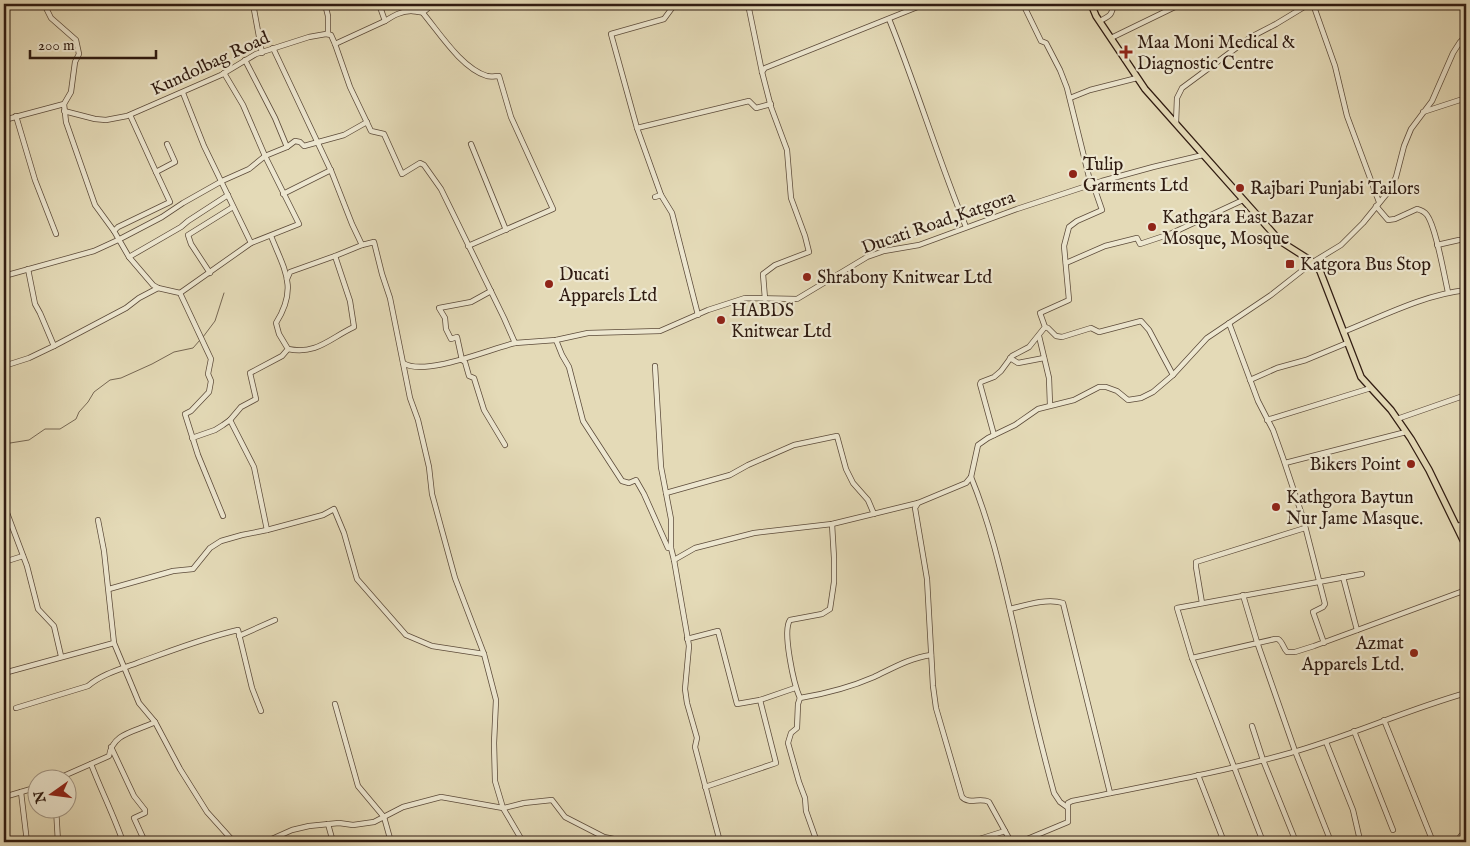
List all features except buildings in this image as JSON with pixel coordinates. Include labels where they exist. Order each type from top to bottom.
[{"type":"main road","points":[[1091,4],[1144,89],[1280,241],[1313,262],[1320,271],[1361,377],[1406,432],[1429,470],[1466,546]]},
{"type":"street","points":[[44,4],[51,18],[76,40],[79,54],[75,62],[71,92],[64,104],[64,111],[95,205],[130,257],[153,285],[158,288],[180,293],[251,243],[298,224],[243,105],[224,73]]},
{"type":"street","points":[[253,4],[262,52]]},
{"type":"street","points":[[325,4],[328,16],[328,34],[331,35],[335,44],[350,87],[371,131],[384,134],[402,174],[420,162],[441,190],[515,343]]},
{"type":"street","points":[[379,4],[385,21]]},
{"type":"street","points":[[420,4],[422,12],[468,65],[490,77],[499,76],[512,118],[544,191],[554,209],[468,246]]},
{"type":"street","points":[[335,44],[401,12],[412,10],[422,12],[433,4]]},
{"type":"street","points":[[674,4],[664,18],[611,34],[637,128],[661,195],[672,213],[698,315]]},
{"type":"street","points":[[748,4],[762,72],[787,150],[791,198],[809,252],[775,265],[763,274],[765,298]]},
{"type":"street","points":[[762,72],[765,68],[925,4]]},
{"type":"street","points":[[1024,4],[1041,41],[1046,43],[1060,70],[1070,98],[1092,185],[1102,210],[1068,227],[1064,246],[1069,300],[1040,313],[1045,327],[1056,336],[1062,337],[1091,328],[1099,332],[1141,321],[1149,330],[1173,374]]},
{"type":"street","points":[[1100,21],[1111,15],[1114,11],[1114,4]]},
{"type":"street","points":[[1111,38],[1181,4]]},
{"type":"street","points":[[1176,124],[1177,98],[1182,88],[1251,37],[1309,4]]},
{"type":"street","points":[[1313,4],[1335,66],[1347,116],[1378,204],[1388,220],[1395,219],[1417,209],[1422,210],[1427,215],[1437,245],[1448,292]]},
{"type":"street","points":[[1316,10],[1318,4]]},
{"type":"street","points":[[889,19],[911,73],[952,193],[966,227]]},
{"type":"street","name":"Kundolbag Road","points":[[64,111],[94,119],[106,120],[130,115],[183,93],[262,52],[309,37],[328,34]]},
{"type":"street","points":[[674,560],[695,548],[754,534],[832,524],[918,504],[966,483],[971,477],[978,445],[1015,425],[1038,409],[1074,400],[1102,386],[1117,391],[1126,399],[1141,398],[1153,392],[1207,338],[1271,295],[1313,262],[1340,245],[1363,223],[1389,191],[1396,177],[1404,146],[1411,129],[1437,91],[1453,53],[1466,36]]},
{"type":"street","points":[[273,48],[330,170],[362,245]]},
{"type":"street","points":[[245,60],[275,118],[287,147]]},
{"type":"street","points":[[1070,98],[1090,90],[1137,78]]},
{"type":"street","points":[[183,93],[204,146],[251,243]]},
{"type":"street","points":[[1422,112],[1466,98]]},
{"type":"street","points":[[637,128],[749,100],[756,108],[771,104]]},
{"type":"street","points":[[4,120],[64,104]]},
{"type":"street","points":[[114,231],[118,227],[170,202],[130,115]]},
{"type":"street","points":[[16,116],[35,180],[56,234]]},
{"type":"street","points":[[4,276],[94,251],[162,217],[222,182],[249,169],[265,156],[287,147],[295,141],[300,142],[304,146],[344,135],[367,122]]},
{"type":"street","points":[[156,172],[176,162],[167,144]]},
{"type":"street","points":[[471,144],[506,230]]},
{"type":"street","name":"Ducati Road,Katgora","points":[[403,363],[412,367],[421,367],[462,360],[515,343],[556,340],[588,333],[660,331],[745,298],[797,300],[867,257],[884,251],[919,245],[966,227],[1092,185],[1152,167],[1203,155]]},
{"type":"street","points":[[283,194],[330,170]]},
{"type":"street","points":[[130,257],[181,227],[188,220],[228,195]]},
{"type":"street","points":[[655,197],[661,195]]},
{"type":"street","points":[[1066,264],[1105,246],[1137,238],[1140,244],[1170,234],[1243,200]]},
{"type":"street","points":[[210,273],[191,244],[188,235],[233,207]]},
{"type":"street","points":[[271,236],[287,279],[289,291],[283,312],[276,323],[279,334],[288,349],[301,352],[309,350],[327,343],[354,327],[350,301],[335,256]]},
{"type":"street","points":[[1437,245],[1459,240]]},
{"type":"street","points":[[287,279],[290,272],[374,242],[390,298],[407,388],[418,420],[429,467],[432,494],[455,578],[484,654],[496,700],[495,781],[503,808],[523,842]]},
{"type":"street","points":[[28,269],[35,304],[54,346]]},
{"type":"street","points":[[4,366],[29,358],[54,346],[126,308],[139,298],[158,288]]},
{"type":"street","points":[[1343,332],[1417,302],[1448,292],[1466,290]]},
{"type":"street","points":[[491,292],[471,302],[439,308],[445,318],[446,329],[451,339],[457,337],[462,360],[465,362],[468,376],[474,378],[484,410],[505,445]]},
{"type":"street","points":[[180,293],[210,359],[208,374],[211,382],[209,392],[191,411],[185,414],[192,438],[223,516]]},
{"type":"street","points":[[1229,323],[1250,380],[1285,462],[1306,528],[1325,604],[1313,612],[1324,643]]},
{"type":"street","points":[[994,435],[980,384],[1001,371],[1010,358],[1030,347],[1045,327]]},
{"type":"street","points":[[1039,335],[1049,378],[1050,405]]},
{"type":"street","points":[[556,340],[562,356],[569,366],[583,421],[622,481],[628,483],[636,480],[668,548],[670,548]]},
{"type":"street","points":[[1250,380],[1277,368],[1306,360],[1347,343]]},
{"type":"street","points":[[192,438],[215,430],[230,420],[241,407],[256,399],[250,373],[282,356],[288,349]]},
{"type":"street","points":[[1010,358],[1018,363],[1044,358]]},
{"type":"street","points":[[655,366],[661,468],[671,519],[670,548],[674,560],[689,646],[685,688],[686,703],[697,738],[694,746],[720,842]]},
{"type":"street","points":[[1268,420],[1371,388]]},
{"type":"street","points":[[1397,419],[1466,396]]},
{"type":"street","points":[[230,420],[254,467],[267,530]]},
{"type":"street","points":[[1285,462],[1406,432]]},
{"type":"street","points":[[666,493],[730,475],[748,464],[794,445],[837,436],[846,469],[853,483],[868,500],[874,514]]},
{"type":"street","points":[[971,477],[983,507],[993,541],[1054,793],[1066,807],[1068,822],[1020,842]]},
{"type":"street","points":[[918,504],[915,508],[927,579],[936,708],[956,782],[962,797],[967,801],[981,799],[989,802],[1010,842]]},
{"type":"street","points":[[4,506],[23,556],[38,609],[54,626],[61,656]]},
{"type":"street","points":[[109,589],[173,570],[193,569],[210,548],[222,541],[323,515],[334,509],[358,578],[406,635],[432,646],[484,654]]},
{"type":"street","points":[[98,520],[109,589],[114,643],[139,703],[155,722],[180,769],[207,812],[234,842]]},
{"type":"street","points":[[817,842],[806,811],[805,798],[788,743],[791,732],[797,728],[800,698],[795,688],[787,634],[790,620],[822,614],[830,609],[834,582],[832,524]]},
{"type":"street","points":[[1456,526],[1466,524]]},
{"type":"street","points":[[1202,602],[1196,562],[1306,528]]},
{"type":"street","points":[[4,562],[23,556]]},
{"type":"street","points":[[1263,842],[1192,658],[1177,609],[1202,602],[1362,574]]},
{"type":"street","points":[[1344,577],[1357,630]]},
{"type":"street","points":[[1192,658],[1257,642],[1278,639],[1285,650],[1291,652],[1324,643],[1466,590]]},
{"type":"street","points":[[1243,595],[1257,642],[1295,751],[1332,842]]},
{"type":"street","points":[[1010,609],[1045,602],[1057,601],[1064,603],[1110,793]]},
{"type":"street","points":[[239,636],[275,620]]},
{"type":"street","points":[[16,708],[88,686],[95,680],[125,667],[179,647],[238,630],[252,688],[261,711]]},
{"type":"street","points":[[687,639],[718,631],[737,704],[760,700],[795,688]]},
{"type":"street","points":[[4,673],[114,643]]},
{"type":"street","points":[[800,698],[821,694],[873,678],[903,662],[931,655]]},
{"type":"street","points":[[1066,807],[1068,803],[1072,802],[1234,767],[1295,751],[1326,742],[1435,702],[1466,694]]},
{"type":"street","points":[[705,787],[776,763],[760,700]]},
{"type":"street","points":[[335,704],[358,786],[384,817],[391,842]]},
{"type":"street","points":[[1384,720],[1433,842]]},
{"type":"street","points":[[78,769],[109,756],[111,746],[115,741],[155,722]]},
{"type":"street","points":[[1252,726],[1263,760],[1296,842]]},
{"type":"street","points":[[1354,731],[1393,830]]},
{"type":"street","points":[[1326,742],[1353,810],[1359,836]]},
{"type":"street","points":[[111,746],[134,796],[145,810],[145,813],[134,818],[145,842]]},
{"type":"street","points":[[90,764],[110,812],[118,826],[123,842]]},
{"type":"street","points":[[1198,775],[1224,842]]},
{"type":"street","points":[[4,798],[28,790]]},
{"type":"street","points":[[22,792],[27,842]]},
{"type":"street","points":[[265,842],[271,841],[292,830],[309,826],[374,822],[403,807],[441,797],[503,808],[524,803],[552,800],[565,817],[604,836],[628,842]]},
{"type":"street","points":[[57,818],[58,842]]},
{"type":"street","points":[[328,824],[333,842]]},
{"type":"street","points":[[1456,842],[1466,830]]},
{"type":"street","points":[[970,842],[1005,831]]},
{"type":"street","points":[[4,836],[4,842]]},
{"type":"waterway","points":[[203,337],[215,321],[224,293]]},
{"type":"waterway","points":[[4,444],[29,440],[45,429],[60,429],[76,419],[94,392],[110,380],[121,378],[174,352],[193,348],[200,340]]},
{"type":"place","name":"Maa Moni Medical & Diagnostic Centre","points":[[1126,52]]},
{"type":"place","name":"Tulip Garments Ltd","points":[[1073,174]]},
{"type":"place","name":"Rajbari Punjabi Tailors","points":[[1240,188]]},
{"type":"place","name":"Kathgara East Bazar Mosque, Mosque","points":[[1152,227]]},
{"type":"place","name":"Katgora Bus Stop","points":[[1290,264]]},
{"type":"place","name":"Shrabony Knitwear Ltd","points":[[807,277]]},
{"type":"place","name":"Ducati Apparels Ltd","points":[[549,284]]},
{"type":"place","name":"HABDS Knitwear Ltd","points":[[721,320]]},
{"type":"place","name":"Bikers Point","points":[[1411,464]]},
{"type":"place","name":"Kathgora Baytun Nur Jame Masque.","points":[[1276,507]]},
{"type":"place","name":"Azmat Apparels Ltd.","points":[[1414,653]]}]
